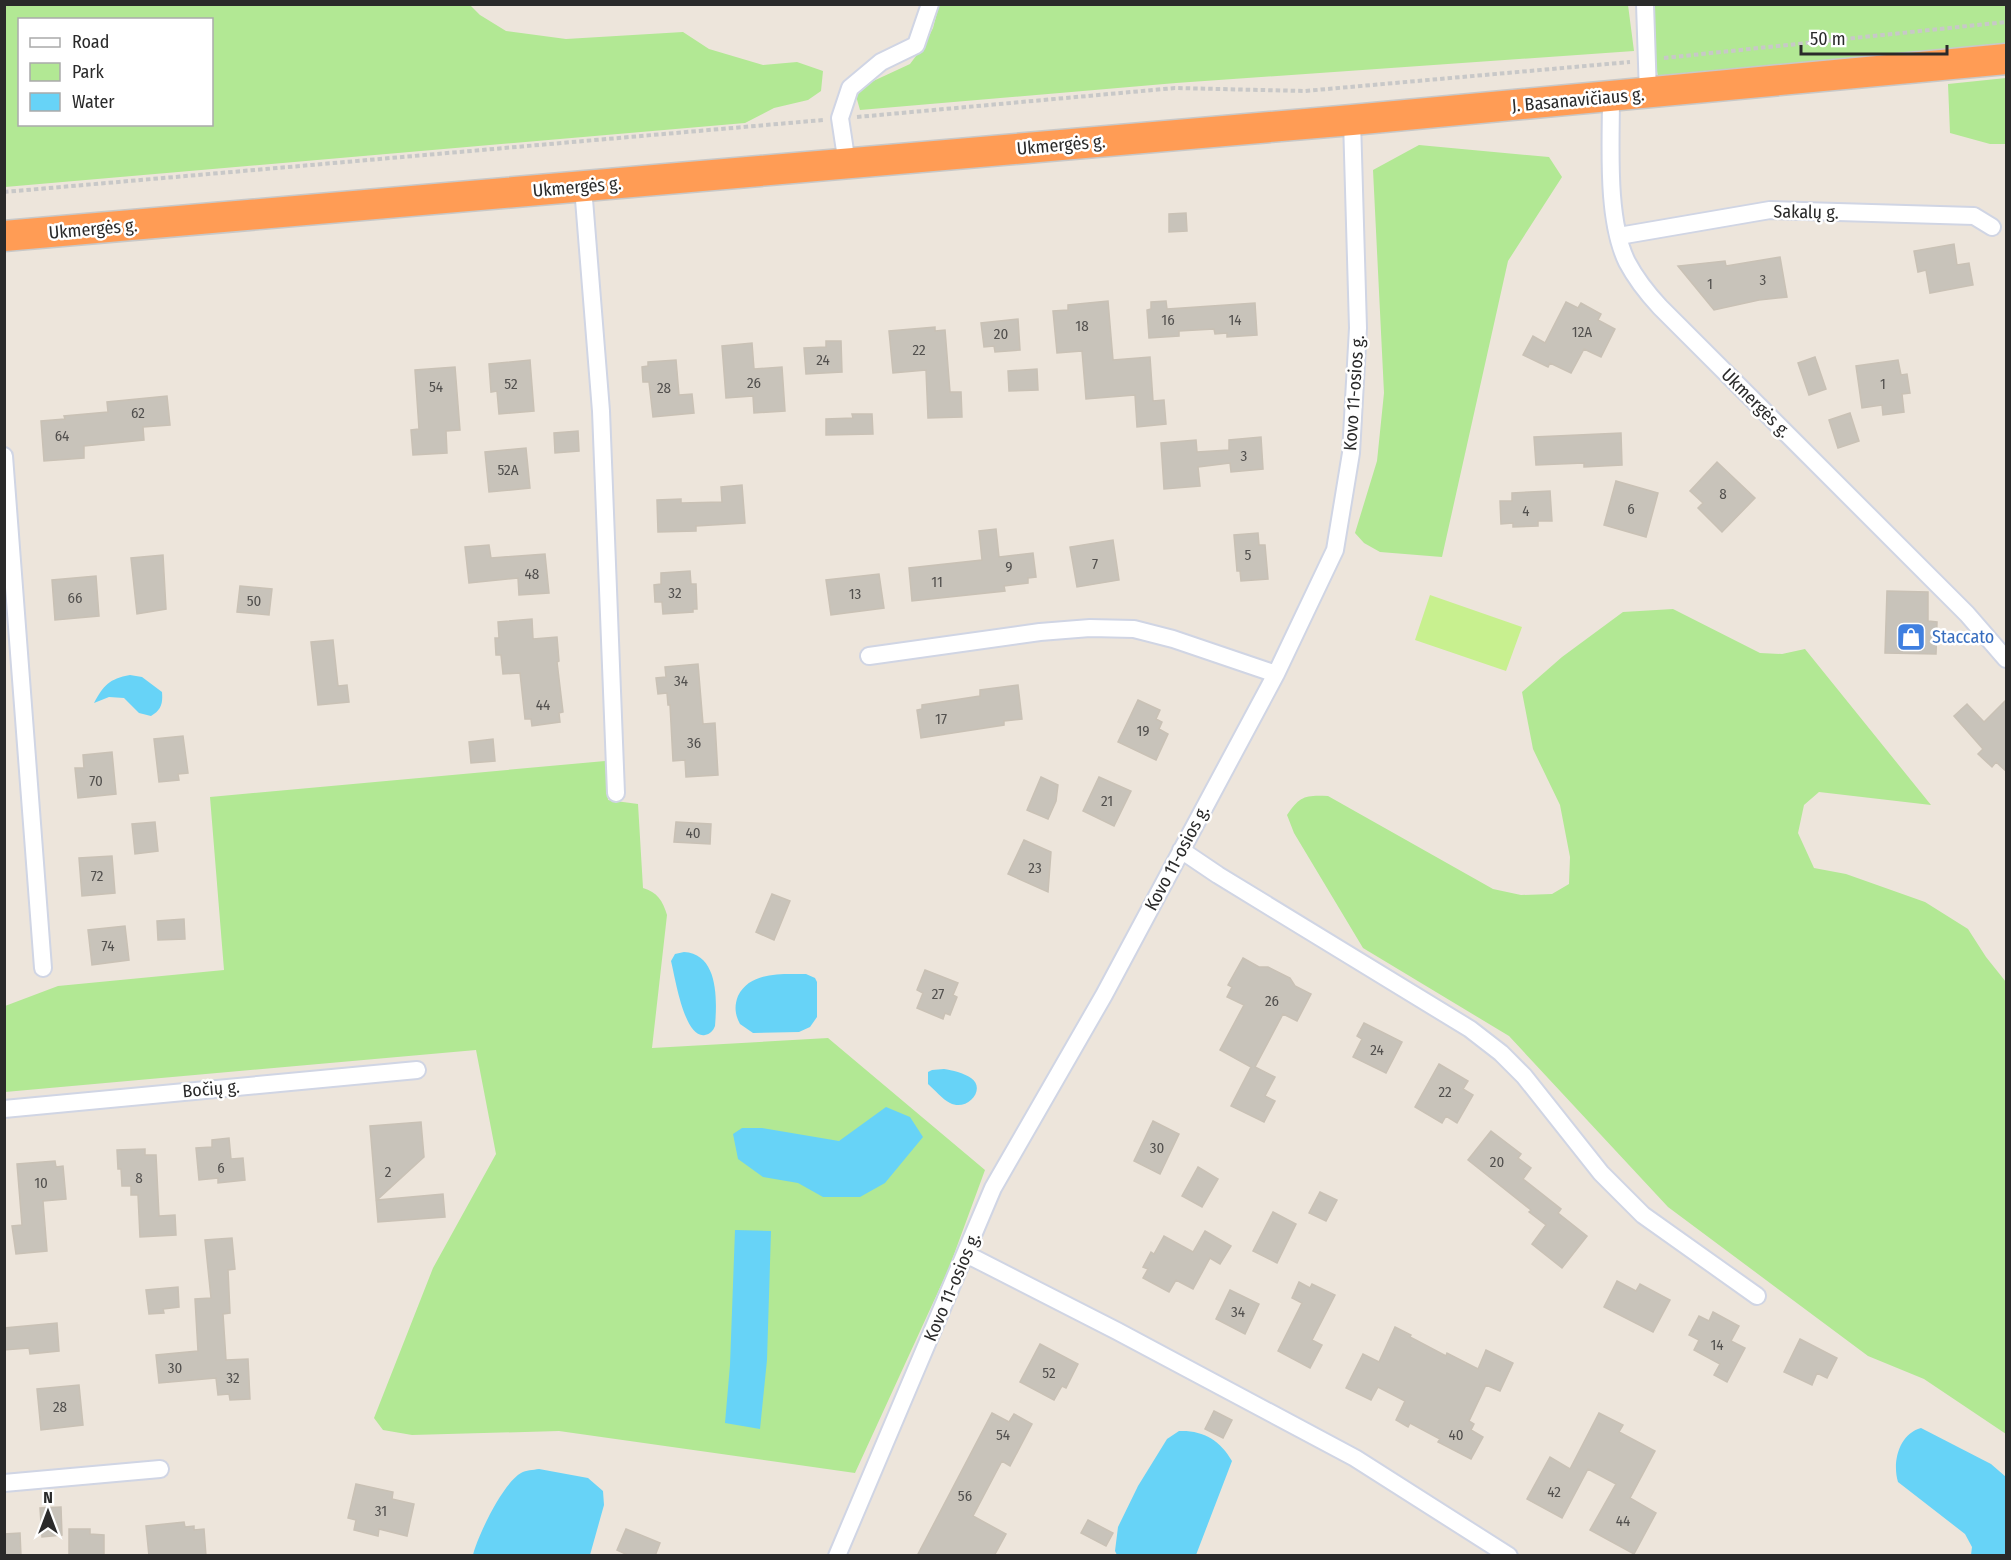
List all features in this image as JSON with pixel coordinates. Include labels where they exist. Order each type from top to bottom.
[{"type":"highway","name":"J. Basanavičiaus g.","points":[[1150,138],[1648,94],[2007,59]]},
{"type":"highway","name":"Ukmergės g.","points":[[4,236],[1150,138]]},
{"type":"street","points":[[848,164],[840,118],[850,88],[881,62],[916,45],[930,4]]},
{"type":"street","points":[[1645,4],[1648,94]]},
{"type":"street","name":"Ukmergės g.","points":[[1611,97],[1613,192],[1618,236],[1626,261],[1635,276],[1660,307],[1967,614],[2007,659]]},
{"type":"street","name":"Kovo 11-osios g.","points":[[837,1556],[993,1188],[1104,995],[1276,674],[1335,550],[1351,453],[1358,328],[1352,120]]},
{"type":"street","points":[[583,187],[601,411],[616,793]]},
{"type":"street","name":"Sakalų g.","points":[[1618,236],[1770,210],[1974,216],[1992,227]]},
{"type":"street","points":[[4,456],[43,968]]},
{"type":"street","points":[[870,656],[1040,632],[1090,628],[1134,629],[1173,639],[1276,674]]},
{"type":"street","points":[[1181,850],[1470,1029],[1501,1053],[1524,1076],[1601,1173],[1643,1215],[1757,1296]]},
{"type":"street","name":"Bočių g.","points":[[4,1109],[417,1070]]},
{"type":"street","points":[[966,1254],[1117,1331],[1354,1458],[1509,1556]]},
{"type":"street","points":[[4,1483],[160,1469]]},
{"type":"path","points":[[4,192],[1175,88],[1305,91],[1646,60],[2007,22]]},
{"type":"green space","points":[[5,4],[470,5],[480,15],[506,31],[566,39],[683,32],[709,49],[763,65],[797,62],[823,71],[821,91],[808,100],[774,108],[745,123],[5,187]]},
{"type":"green space","points":[[939,5],[1628,5],[1634,51],[1176,83],[860,110],[856,96],[869,83],[910,64],[925,44],[933,28]]},
{"type":"green space","points":[[1653,5],[2006,5],[2006,43],[1658,77],[1653,47]]},
{"type":"green space","points":[[2006,78],[2006,144],[1990,144],[1950,133],[1948,84]]},
{"type":"green space","points":[[1419,145],[1549,157],[1562,177],[1508,261],[1442,557],[1380,552],[1364,543],[1355,533],[1377,461],[1384,393],[1373,170]]},
{"type":"green space","points":[[1430,595],[1522,627],[1506,671],[1415,640]]},
{"type":"green space","points":[[1673,609],[1760,653],[1782,654],[1805,649],[1931,805],[1819,792],[1804,805],[1798,833],[1814,868],[1846,874],[1925,902],[1968,929],[2006,982],[2006,1434],[1924,1379],[1868,1356],[1668,1207],[1509,1036],[1363,948],[1294,833],[1287,815],[1296,804],[1308,797],[1328,796],[1493,889],[1521,895],[1552,894],[1569,884],[1570,857],[1560,805],[1533,749],[1522,692],[1562,657],[1623,612]]},
{"type":"green space","points":[[605,761],[608,800],[638,804],[643,888],[659,898],[667,915],[652,1048],[828,1038],[985,1170],[949,1268],[855,1473],[559,1431],[412,1435],[383,1430],[374,1418],[433,1268],[496,1154],[476,1050],[5,1092],[5,1006],[58,986],[224,970],[210,797]]},
{"type":"water","points":[[130,675],[142,677],[162,692],[161,706],[151,716],[139,713],[124,698],[109,697],[94,703],[108,684]]},
{"type":"water","points":[[684,952],[704,961],[713,980],[716,1004],[715,1026],[707,1035],[698,1034],[691,1027],[678,992],[671,961],[675,954]]},
{"type":"water","points":[[806,974],[815,978],[817,982],[817,1017],[810,1027],[799,1032],[753,1033],[740,1024],[736,1010],[737,1000],[743,988],[750,982],[768,976]]},
{"type":"water","points":[[944,1069],[971,1078],[977,1088],[973,1098],[956,1105],[941,1097],[928,1084],[928,1072]]},
{"type":"water","points":[[886,1107],[910,1117],[923,1137],[885,1183],[860,1197],[823,1197],[798,1183],[763,1177],[738,1159],[733,1134],[742,1128],[762,1128],[839,1141]]},
{"type":"water","points":[[735,1230],[771,1231],[767,1360],[760,1429],[725,1423],[730,1365]]},
{"type":"water","points":[[1921,1428],[1991,1464],[2006,1477],[2006,1555],[1971,1555],[1972,1547],[1965,1534],[1898,1482],[1896,1466],[1902,1442],[1913,1431]]},
{"type":"water","points":[[1179,1431],[1196,1432],[1210,1438],[1222,1447],[1232,1461],[1196,1555],[1117,1555],[1115,1551],[1118,1527],[1138,1486],[1167,1439]]},
{"type":"water","points":[[539,1469],[588,1478],[603,1491],[604,1505],[590,1555],[473,1555],[486,1523],[507,1487],[521,1473]]},
{"type":"building","points":[[1186,213],[1187,231],[1169,232],[1169,214]]},
{"type":"building","points":[[1954,244],[1957,265],[1969,263],[1973,285],[1930,293],[1926,270],[1918,272],[1914,251]]},
{"type":"building","points":[[1780,257],[1787,297],[1759,300],[1714,310],[1678,266],[1725,261],[1726,266]]},
{"type":"building","points":[[1108,301],[1113,360],[1150,357],[1153,401],[1164,400],[1166,424],[1137,427],[1135,395],[1086,399],[1082,351],[1057,353],[1053,311],[1068,310],[1068,305]]},
{"type":"building","points":[[1166,301],[1167,309],[1255,303],[1257,335],[1227,337],[1227,333],[1215,334],[1214,329],[1179,331],[1179,336],[1149,338],[1147,310],[1151,309],[1151,302]]},
{"type":"building","points":[[1566,302],[1578,308],[1581,303],[1601,314],[1598,320],[1615,329],[1601,357],[1584,349],[1571,373],[1550,363],[1548,367],[1523,355],[1533,336],[1545,343]]},
{"type":"building","points":[[1018,319],[1020,350],[995,352],[994,346],[984,347],[981,323]]},
{"type":"building","points":[[935,327],[935,331],[945,330],[950,392],[961,392],[962,417],[928,418],[926,370],[893,373],[889,331]]},
{"type":"building","points":[[826,341],[841,341],[842,372],[806,374],[804,348],[826,347]]},
{"type":"building","points":[[752,343],[754,369],[782,367],[785,411],[754,413],[753,396],[726,398],[722,346]]},
{"type":"building","points":[[1815,357],[1826,389],[1809,395],[1798,363]]},
{"type":"building","points":[[530,360],[534,411],[499,414],[497,391],[491,392],[489,364]]},
{"type":"building","points":[[676,360],[679,395],[692,394],[694,413],[653,417],[649,382],[643,382],[642,367],[648,366],[648,362]]},
{"type":"building","points":[[1898,360],[1901,375],[1907,374],[1910,393],[1902,394],[1904,412],[1883,415],[1882,405],[1862,408],[1856,366]]},
{"type":"building","points":[[455,367],[460,430],[446,431],[447,453],[413,455],[411,430],[419,429],[415,370]]},
{"type":"building","points":[[1037,369],[1038,390],[1009,391],[1008,371]]},
{"type":"building","points":[[167,396],[170,425],[143,427],[144,440],[84,446],[84,458],[44,461],[41,421],[65,419],[64,416],[108,412],[107,402]]},
{"type":"building","points":[[1850,413],[1859,441],[1838,448],[1829,420]]},
{"type":"building","points":[[852,414],[872,414],[873,434],[826,435],[826,419],[853,418]]},
{"type":"building","points":[[578,431],[579,451],[555,453],[554,433]]},
{"type":"building","points":[[1621,433],[1622,465],[1584,467],[1584,463],[1536,465],[1534,437]]},
{"type":"building","points":[[1261,437],[1263,469],[1231,472],[1230,463],[1198,467],[1200,486],[1164,489],[1161,443],[1196,440],[1197,452],[1229,450],[1229,440]]},
{"type":"building","points":[[526,448],[530,488],[489,492],[485,452]]},
{"type":"building","points":[[1717,462],[1755,498],[1722,532],[1698,508],[1703,503],[1690,491]]},
{"type":"building","points":[[1616,481],[1658,493],[1646,537],[1604,525]]},
{"type":"building","points":[[742,485],[745,523],[696,526],[696,531],[658,532],[657,500],[681,499],[681,503],[722,502],[721,487]]},
{"type":"building","points":[[1550,491],[1552,521],[1538,521],[1538,526],[1513,527],[1513,523],[1501,524],[1500,501],[1512,501],[1512,493]]},
{"type":"building","points":[[996,529],[999,557],[1033,553],[1036,577],[1028,578],[1028,583],[1004,586],[1005,591],[912,601],[909,568],[982,560],[979,531]]},
{"type":"building","points":[[1258,533],[1259,545],[1265,545],[1268,579],[1241,581],[1240,571],[1237,571],[1234,535]]},
{"type":"building","points":[[1113,540],[1119,580],[1077,587],[1070,547]]},
{"type":"building","points":[[489,545],[491,558],[545,554],[549,593],[519,595],[518,578],[469,583],[465,547]]},
{"type":"building","points":[[163,555],[166,609],[137,614],[131,558]]},
{"type":"building","points":[[690,571],[691,584],[696,584],[697,609],[693,609],[693,612],[663,614],[662,602],[655,602],[654,585],[661,584],[661,573]]},
{"type":"building","points":[[879,574],[884,608],[831,615],[826,580]]},
{"type":"building","points":[[96,576],[99,616],[55,620],[52,580]]},
{"type":"building","points":[[240,586],[272,589],[269,615],[237,612]]},
{"type":"building","name":"Staccato","points":[[1887,591],[1928,592],[1928,621],[1937,622],[1936,654],[1885,653]]},
{"type":"building","points":[[532,619],[533,639],[557,637],[559,661],[557,662],[563,712],[559,713],[560,722],[532,726],[531,719],[525,719],[520,673],[503,674],[501,655],[496,655],[495,638],[499,638],[498,622]]},
{"type":"building","points":[[333,640],[338,686],[347,685],[349,702],[318,705],[311,642]]},
{"type":"building","points":[[698,664],[703,724],[715,723],[718,775],[686,777],[685,760],[673,761],[670,705],[668,705],[667,693],[658,694],[656,678],[666,677],[665,667]]},
{"type":"building","points":[[1018,685],[1022,719],[1004,721],[1004,725],[921,738],[917,710],[922,709],[922,705],[980,696],[980,690]]},
{"type":"building","points":[[2007,699],[2007,772],[1996,762],[1992,767],[1978,754],[1983,749],[1954,716],[1967,704],[1984,722]]},
{"type":"building","points":[[1138,700],[1160,710],[1156,719],[1162,722],[1159,729],[1168,734],[1156,760],[1118,742]]},
{"type":"building","points":[[183,736],[188,773],[178,774],[179,780],[159,782],[154,739]]},
{"type":"building","points":[[493,739],[495,761],[471,763],[469,742]]},
{"type":"building","points":[[112,752],[116,794],[78,798],[75,768],[84,768],[83,755]]},
{"type":"building","points":[[1041,777],[1058,785],[1056,801],[1048,819],[1027,810]]},
{"type":"building","points":[[1099,777],[1131,791],[1114,826],[1083,811]]},
{"type":"building","points":[[155,822],[158,851],[135,854],[132,824]]},
{"type":"building","points":[[676,822],[711,824],[710,844],[674,842]]},
{"type":"building","points":[[1024,840],[1051,852],[1048,892],[1008,874]]},
{"type":"building","points":[[112,856],[115,893],[82,896],[79,858]]},
{"type":"building","points":[[772,894],[790,901],[774,940],[756,932]]},
{"type":"building","points":[[184,919],[185,939],[158,940],[157,921]]},
{"type":"building","points":[[125,926],[129,960],[92,965],[88,930]]},
{"type":"building","points":[[1243,958],[1259,967],[1268,967],[1290,978],[1295,986],[1311,994],[1297,1021],[1283,1014],[1255,1067],[1275,1077],[1265,1096],[1275,1101],[1264,1122],[1231,1106],[1251,1067],[1220,1050],[1244,1005],[1227,997],[1232,987],[1228,985]]},
{"type":"building","points":[[925,970],[958,983],[953,995],[957,997],[950,1015],[945,1013],[943,1019],[917,1008],[923,993],[917,990]]},
{"type":"building","points":[[1364,1023],[1402,1042],[1386,1073],[1353,1057],[1362,1039],[1357,1036]]},
{"type":"building","points":[[1439,1064],[1468,1081],[1463,1089],[1473,1095],[1457,1123],[1446,1116],[1442,1123],[1415,1107]]},
{"type":"building","points":[[1153,1121],[1179,1134],[1160,1174],[1134,1161]]},
{"type":"building","points":[[421,1122],[424,1157],[377,1200],[443,1194],[445,1217],[378,1222],[370,1126]]},
{"type":"building","points":[[1491,1131],[1521,1154],[1518,1158],[1531,1168],[1523,1179],[1561,1209],[1558,1213],[1587,1236],[1562,1268],[1532,1244],[1546,1225],[1529,1212],[1531,1210],[1468,1160]]},
{"type":"building","points":[[229,1138],[231,1159],[243,1158],[245,1180],[218,1183],[218,1178],[199,1180],[196,1148],[212,1147],[212,1140]]},
{"type":"building","points":[[145,1149],[145,1155],[156,1155],[159,1216],[175,1215],[176,1235],[140,1237],[138,1195],[131,1195],[131,1186],[122,1186],[117,1150]]},
{"type":"building","points":[[55,1161],[56,1167],[63,1166],[66,1199],[43,1201],[47,1251],[16,1254],[12,1226],[22,1225],[17,1164]]},
{"type":"building","points":[[1198,1167],[1218,1179],[1202,1207],[1182,1196]]},
{"type":"building","points":[[1320,1192],[1337,1200],[1326,1221],[1309,1213]]},
{"type":"building","points":[[1273,1212],[1296,1224],[1277,1263],[1253,1251]]},
{"type":"building","points":[[1205,1231],[1231,1246],[1220,1264],[1210,1258],[1193,1289],[1176,1280],[1169,1292],[1143,1278],[1148,1269],[1143,1267],[1151,1252],[1154,1254],[1164,1236],[1193,1252]]},
{"type":"building","points":[[232,1238],[235,1269],[228,1270],[230,1313],[223,1314],[226,1360],[248,1359],[250,1399],[230,1400],[229,1394],[218,1395],[216,1378],[159,1383],[156,1355],[198,1351],[195,1299],[211,1298],[205,1240]]},
{"type":"building","points":[[1617,1281],[1636,1291],[1640,1284],[1670,1300],[1653,1332],[1604,1307]]},
{"type":"building","points":[[1299,1282],[1310,1288],[1312,1284],[1335,1295],[1312,1340],[1322,1345],[1310,1368],[1278,1351],[1302,1303],[1292,1298]]},
{"type":"building","points":[[178,1287],[179,1307],[163,1309],[164,1313],[149,1314],[146,1290]]},
{"type":"building","points":[[1230,1290],[1259,1304],[1245,1334],[1216,1319]]},
{"type":"building","points":[[1713,1312],[1739,1326],[1731,1341],[1745,1348],[1727,1382],[1714,1375],[1720,1364],[1694,1350],[1699,1340],[1689,1335],[1699,1316],[1709,1321]]},
{"type":"building","points":[[57,1323],[59,1351],[30,1354],[29,1348],[4,1350],[4,1328]]},
{"type":"building","points":[[1395,1327],[1446,1356],[1447,1353],[1478,1369],[1486,1350],[1513,1363],[1500,1391],[1486,1385],[1469,1421],[1474,1424],[1471,1430],[1483,1437],[1471,1459],[1438,1442],[1440,1439],[1410,1423],[1408,1427],[1396,1420],[1405,1401],[1378,1387],[1371,1400],[1346,1388],[1363,1354],[1379,1362]]},
{"type":"building","points":[[1800,1339],[1837,1358],[1827,1378],[1817,1373],[1812,1385],[1784,1372]]},
{"type":"building","points":[[1040,1344],[1078,1364],[1066,1388],[1062,1386],[1054,1400],[1020,1382]]},
{"type":"building","points":[[79,1385],[83,1425],[41,1430],[37,1389]]},
{"type":"building","points":[[1214,1411],[1232,1420],[1223,1438],[1205,1429]]},
{"type":"building","points":[[992,1413],[1009,1422],[1014,1414],[1032,1424],[1010,1466],[1002,1461],[973,1516],[1006,1534],[994,1556],[917,1556]]},
{"type":"building","points":[[1599,1413],[1623,1425],[1619,1432],[1655,1451],[1630,1498],[1656,1513],[1634,1554],[1590,1530],[1616,1484],[1588,1469],[1562,1518],[1527,1499],[1550,1457],[1570,1469]]},
{"type":"building","points":[[356,1484],[393,1492],[392,1499],[414,1504],[407,1536],[379,1529],[378,1536],[354,1530],[356,1520],[348,1518]]},
{"type":"building","points":[[61,1507],[62,1535],[42,1537],[40,1508]]},
{"type":"building","points":[[1088,1520],[1113,1533],[1106,1546],[1081,1533]]},
{"type":"building","points":[[184,1522],[185,1527],[194,1526],[194,1530],[204,1529],[206,1556],[149,1556],[146,1526]]},
{"type":"building","points":[[69,1529],[90,1529],[90,1534],[104,1535],[104,1556],[69,1556]]},
{"type":"building","points":[[626,1529],[660,1543],[655,1556],[630,1556],[617,1550]]},
{"type":"building","points":[[20,1533],[21,1556],[4,1556],[4,1534]]},
{"type":"place","name":"Staccato","points":[[1911,637]]}]
